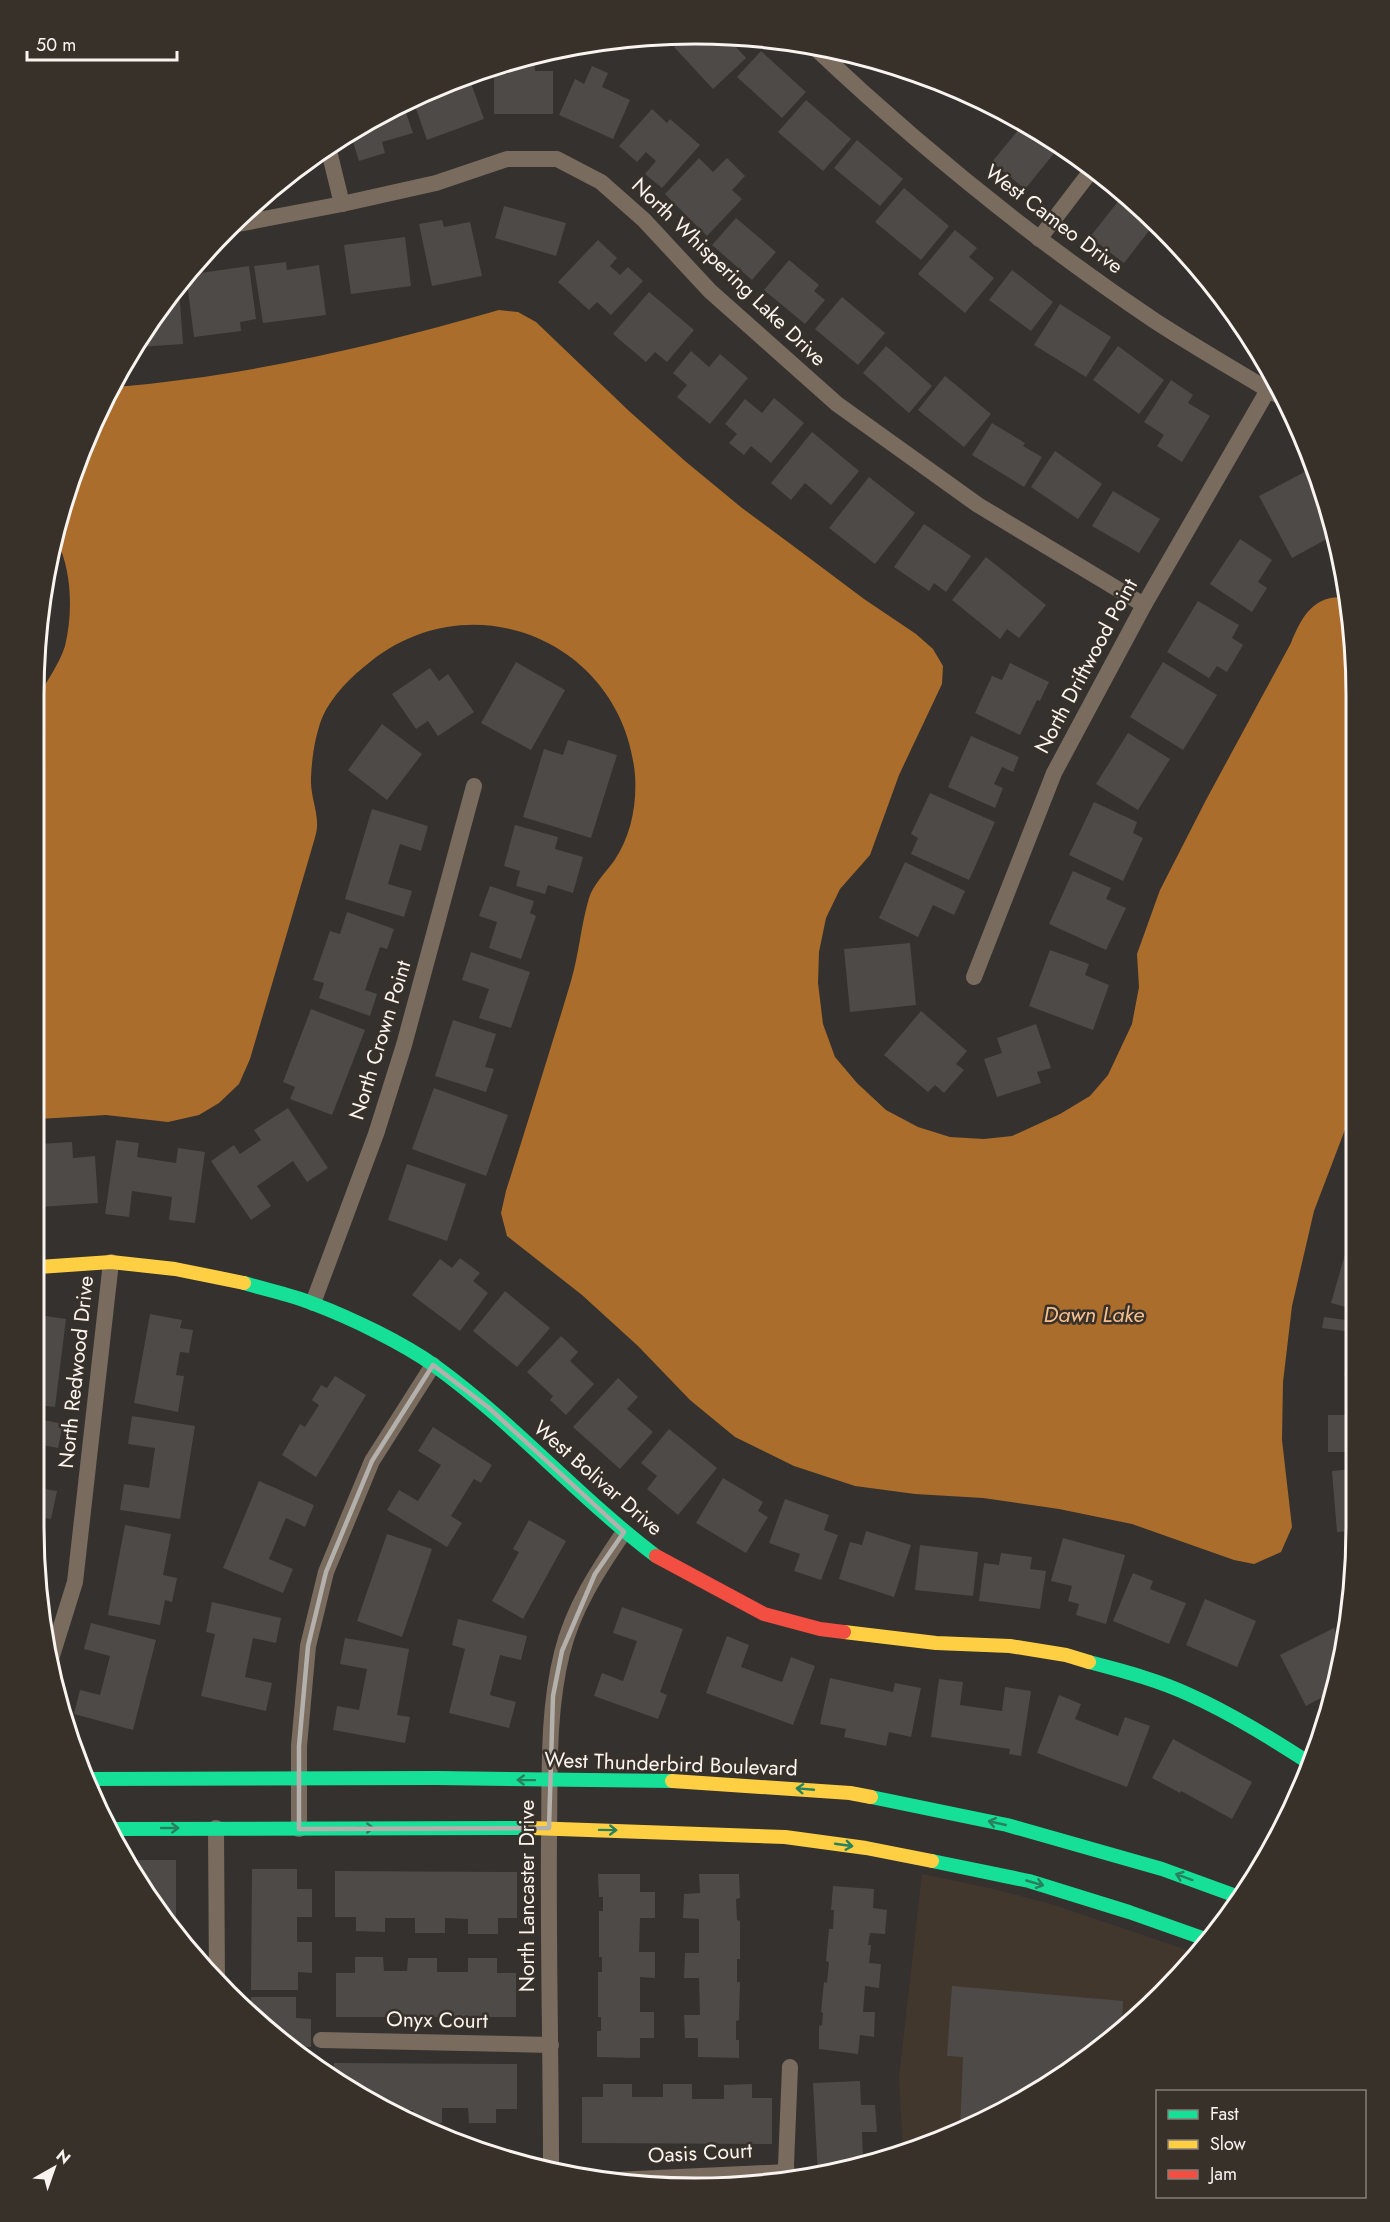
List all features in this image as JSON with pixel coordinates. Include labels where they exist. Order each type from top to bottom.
[{"type":"street","name":"West Cameo Drive","points":[[824,56],[877,107],[1039,239],[1155,321],[1271,391]]},
{"type":"street","points":[[330,155],[342,204]]},
{"type":"street","name":"North Whispering Lake Drive","points":[[247,222],[436,183],[507,159],[557,159],[601,182],[644,220],[710,291],[837,404],[978,505],[1144,605]]},
{"type":"street","points":[[1039,239],[1088,175]]},
{"type":"street","name":"North Driftwood Point","points":[[974,977],[1054,773],[1144,605],[1268,390]]},
{"type":"street","name":"North Crown Point","points":[[313,1303],[376,1134],[404,1045],[474,786]]},
{"type":"street","name":"West Bolivar Drive","points":[[44,1267],[111,1262],[227,1278],[313,1303],[368,1328],[433,1365],[489,1408],[624,1532],[660,1559],[764,1614],[820,1629],[864,1635],[936,1643],[1010,1646],[1066,1655],[1149,1679],[1190,1695],[1267,1736],[1303,1759]]},
{"type":"street","name":"North Redwood Drive","points":[[55,1647],[75,1582],[111,1262]]},
{"type":"street","points":[[300,1829],[299,1746],[308,1646],[326,1572],[372,1461],[433,1365]]},
{"type":"street","name":"North Lancaster Drive","points":[[552,2162],[549,1828],[553,1696],[562,1651],[575,1613],[595,1574],[624,1532]]},
{"type":"street","name":"West Thunderbird Boulevard","points":[[94,1779],[436,1778],[686,1781],[849,1794],[940,1810],[1041,1834],[1162,1869],[1233,1895]]},
{"type":"street","points":[[118,1828],[549,1828],[785,1837],[866,1848],[1029,1881],[1201,1937]]},
{"type":"street","points":[[216,1828],[217,1970]]},
{"type":"street","name":"Onyx Court","points":[[321,2040],[551,2045]]},
{"type":"street","points":[[787,2172],[790,2067]]},
{"type":"highlighted area","points":[[433,1365],[489,1408],[624,1532],[595,1574],[562,1651],[553,1696],[549,1828],[299,1829],[299,1746],[308,1646],[326,1572],[372,1461]]},
{"type":"shaded area","points":[[922,1874],[994,1889],[1054,1905],[1190,1951],[1125,2017],[1057,2069],[983,2111],[903,2144],[899,2077]]},
{"type":"water","name":"Dawn Lake","points":[[499,310],[518,312],[536,322],[629,411],[742,508],[864,599],[916,634],[933,649],[943,666],[942,684],[899,775],[870,855],[840,889],[826,918],[819,952],[818,983],[823,1024],[835,1057],[857,1083],[886,1110],[918,1127],[950,1137],[984,1139],[1012,1136],[1060,1114],[1090,1096],[1108,1075],[1132,1024],[1139,987],[1137,954],[1160,890],[1304,616],[1317,603],[1339,597],[1345,652],[1346,695],[1346,1127],[1314,1211],[1292,1306],[1283,1382],[1282,1440],[1292,1527],[1281,1552],[1254,1564],[1234,1560],[1132,1524],[1059,1509],[983,1498],[915,1494],[855,1486],[794,1466],[735,1437],[690,1400],[638,1346],[582,1295],[507,1236],[501,1213],[506,1191],[571,981],[589,898],[625,841],[632,820],[635,798],[635,775],[624,729],[603,690],[573,659],[537,638],[496,626],[454,626],[411,638],[370,662],[349,680],[331,702],[322,718],[313,758],[311,782],[316,810],[316,834],[250,1059],[239,1084],[219,1103],[199,1115],[168,1122],[106,1115],[44,1119],[44,687],[60,659],[68,633],[70,592],[66,565],[60,549],[78,486],[93,446],[122,386],[261,368],[403,336]]},
{"type":"building","points":[[677,44],[734,45],[746,58],[713,89],[674,47]]},
{"type":"building","points":[[761,51],[806,92],[782,118],[737,77]]},
{"type":"building","points":[[534,64],[535,71],[553,71],[553,114],[494,114],[494,76],[508,74],[508,71]]},
{"type":"building","points":[[592,66],[608,73],[602,87],[630,100],[613,139],[559,115],[575,79],[584,84]]},
{"type":"building","points":[[471,84],[484,119],[427,140],[415,107]]},
{"type":"building","points":[[806,100],[851,139],[823,171],[778,132]]},
{"type":"building","points":[[652,109],[667,123],[670,119],[700,145],[662,188],[645,174],[656,161],[646,152],[637,162],[619,146]]},
{"type":"building","points":[[406,112],[413,133],[382,142],[385,153],[359,161],[353,141]]},
{"type":"building","points":[[1019,130],[1055,152],[1025,189],[992,162]]},
{"type":"building","points":[[857,140],[903,179],[880,206],[834,168]]},
{"type":"building","points":[[699,158],[713,172],[727,158],[745,176],[732,190],[742,199],[707,236],[665,194]]},
{"type":"building","points":[[904,188],[949,226],[921,260],[875,222]]},
{"type":"building","points":[[1119,200],[1150,229],[1124,263],[1090,237]]},
{"type":"building","points":[[504,206],[566,223],[556,256],[495,238]]},
{"type":"building","points":[[736,218],[776,252],[752,280],[712,245]]},
{"type":"building","points":[[442,220],[444,227],[470,222],[482,276],[432,286],[419,224]]},
{"type":"building","points":[[955,230],[977,248],[969,257],[994,278],[965,313],[918,274]]},
{"type":"building","points":[[405,237],[411,286],[351,294],[344,245]]},
{"type":"building","points":[[598,240],[617,258],[610,266],[620,275],[628,267],[643,281],[611,315],[597,302],[589,310],[558,282]]},
{"type":"building","points":[[789,260],[819,285],[814,291],[825,300],[805,324],[764,290]]},
{"type":"building","points":[[286,262],[287,270],[319,265],[326,315],[263,323],[254,266]]},
{"type":"building","points":[[249,266],[256,319],[240,322],[241,331],[194,337],[187,286],[198,273]]},
{"type":"building","points":[[1012,270],[1053,302],[1031,331],[989,300]]},
{"type":"building","points":[[649,292],[694,330],[667,362],[655,352],[646,362],[613,334]]},
{"type":"building","points":[[180,296],[183,344],[145,347]]},
{"type":"building","points":[[842,297],[885,333],[858,365],[815,329]]},
{"type":"building","points":[[1060,304],[1111,337],[1086,377],[1034,345]]},
{"type":"building","points":[[886,346],[932,386],[909,413],[863,373]]},
{"type":"building","points":[[1118,346],[1164,380],[1139,414],[1093,380]]},
{"type":"building","points":[[691,351],[709,367],[720,354],[748,378],[710,424],[677,397],[687,385],[673,373]]},
{"type":"building","points":[[945,376],[991,414],[964,447],[918,410]]},
{"type":"building","points":[[1171,380],[1193,395],[1188,403],[1210,416],[1182,462],[1157,446],[1164,435],[1144,422]]},
{"type":"building","points":[[774,398],[804,423],[771,463],[751,446],[744,455],[729,443],[737,434],[725,424],[745,399],[762,413]]},
{"type":"building","points":[[992,423],[1025,443],[1023,446],[1042,457],[1024,487],[972,455]]},
{"type":"building","points":[[812,432],[859,471],[831,505],[805,483],[791,500],[771,483]]},
{"type":"building","points":[[1055,451],[1102,484],[1078,519],[1031,487]]},
{"type":"building","points":[[1306,471],[1327,539],[1292,558],[1259,496]]},
{"type":"building","points":[[869,477],[915,513],[875,564],[829,528]]},
{"type":"building","points":[[1113,491],[1160,519],[1139,553],[1092,526]]},
{"type":"building","points":[[924,524],[971,556],[946,592],[934,583],[929,591],[894,567]]},
{"type":"building","points":[[1240,539],[1272,560],[1258,582],[1267,588],[1252,612],[1210,584]]},
{"type":"building","points":[[986,557],[1046,605],[1019,638],[1007,629],[1000,639],[952,600]]},
{"type":"building","points":[[1198,601],[1239,625],[1232,638],[1243,645],[1227,672],[1217,666],[1209,678],[1167,652]]},
{"type":"building","points":[[516,662],[565,690],[531,750],[481,723]]},
{"type":"building","points":[[1163,662],[1217,695],[1183,750],[1130,717]]},
{"type":"building","points":[[1010,663],[1049,682],[1040,701],[1037,700],[1020,735],[975,713],[992,676],[1002,680]]},
{"type":"building","points":[[430,668],[439,681],[448,674],[474,712],[438,736],[428,721],[416,729],[392,694]]},
{"type":"building","points":[[382,724],[422,754],[387,800],[348,770]]},
{"type":"building","points":[[1128,733],[1170,759],[1138,810],[1096,784]]},
{"type":"building","points":[[971,736],[1019,757],[1013,772],[1002,767],[994,784],[1003,788],[995,808],[948,787]]},
{"type":"building","points":[[568,740],[617,755],[591,838],[523,817],[544,749],[563,755]]},
{"type":"building","points":[[930,793],[995,822],[969,880],[911,854],[918,838],[911,834]]},
{"type":"building","points":[[1094,802],[1137,822],[1133,833],[1143,838],[1123,881],[1069,855]]},
{"type":"building","points":[[372,809],[428,826],[421,851],[400,844],[388,884],[412,891],[404,917],[345,899]]},
{"type":"building","points":[[515,825],[558,837],[555,849],[583,857],[573,893],[548,885],[545,894],[516,886],[520,871],[504,866]]},
{"type":"building","points":[[905,862],[965,891],[954,915],[933,905],[918,937],[879,918]]},
{"type":"building","points":[[1073,871],[1111,888],[1106,899],[1126,908],[1106,950],[1049,924]]},
{"type":"building","points":[[490,886],[534,901],[530,913],[536,916],[521,959],[489,948],[497,922],[479,916]]},
{"type":"building","points":[[347,912],[394,929],[387,949],[380,947],[365,990],[377,994],[370,1016],[319,998],[324,983],[313,980],[330,931],[340,934]]},
{"type":"building","points":[[910,943],[916,1005],[850,1012],[844,949]]},
{"type":"building","points":[[1050,950],[1089,964],[1085,975],[1109,985],[1093,1030],[1029,1006]]},
{"type":"building","points":[[471,952],[530,972],[511,1028],[479,1018],[489,989],[462,980]]},
{"type":"building","points":[[311,1009],[365,1030],[332,1115],[290,1099],[295,1087],[283,1082]]},
{"type":"building","points":[[921,1011],[967,1051],[956,1064],[964,1070],[944,1093],[935,1085],[928,1092],[884,1055]]},
{"type":"building","points":[[453,1020],[496,1034],[485,1067],[494,1069],[486,1092],[435,1076]]},
{"type":"building","points":[[1036,1024],[1051,1068],[1037,1072],[1041,1083],[997,1097],[984,1059],[1002,1053],[997,1038]]},
{"type":"building","points":[[434,1088],[508,1115],[486,1176],[412,1149]]},
{"type":"building","points":[[288,1108],[328,1168],[307,1182],[293,1161],[257,1186],[271,1206],[251,1220],[211,1161],[234,1145],[240,1154],[261,1140],[254,1130]]},
{"type":"building","points":[[116,1140],[139,1143],[137,1157],[176,1163],[178,1148],[205,1152],[195,1223],[169,1220],[172,1197],[132,1191],[129,1217],[105,1214]]},
{"type":"building","points":[[72,1142],[73,1158],[95,1156],[98,1203],[44,1207],[44,1144]]},
{"type":"building","points":[[407,1164],[466,1184],[447,1241],[388,1220]]},
{"type":"building","points":[[1346,1251],[1346,1307],[1331,1303]]},
{"type":"building","points":[[460,1258],[480,1273],[473,1281],[488,1293],[460,1331],[412,1295],[440,1259],[452,1268]]},
{"type":"building","points":[[505,1291],[550,1328],[517,1367],[473,1331]]},
{"type":"building","points":[[150,1314],[182,1320],[180,1328],[193,1330],[189,1353],[180,1352],[176,1375],[184,1376],[178,1412],[134,1403]]},
{"type":"building","points":[[44,1316],[66,1319],[55,1407],[44,1406]]},
{"type":"building","points":[[1324,1317],[1346,1320],[1346,1331],[1322,1328]]},
{"type":"building","points":[[561,1336],[578,1352],[570,1361],[594,1384],[566,1415],[550,1400],[553,1396],[527,1372]]},
{"type":"building","points":[[335,1376],[366,1395],[316,1477],[282,1455],[300,1424],[305,1427],[319,1405],[312,1400],[321,1385],[327,1388]]},
{"type":"building","points":[[618,1378],[638,1397],[627,1409],[653,1432],[620,1469],[573,1427]]},
{"type":"building","points":[[1328,1415],[1346,1415],[1346,1452],[1328,1452]]},
{"type":"building","points":[[132,1416],[195,1426],[180,1519],[120,1510],[124,1484],[149,1488],[155,1448],[128,1444]]},
{"type":"building","points":[[44,1420],[63,1424],[58,1448],[44,1445]]},
{"type":"building","points":[[433,1427],[492,1465],[481,1483],[474,1479],[451,1516],[462,1523],[447,1547],[387,1510],[399,1490],[418,1501],[441,1465],[418,1451]]},
{"type":"building","points":[[669,1429],[717,1468],[678,1515],[647,1489],[657,1476],[641,1463]]},
{"type":"building","points":[[1346,1470],[1346,1531],[1337,1532],[1332,1471]]},
{"type":"building","points":[[723,1478],[763,1502],[758,1511],[768,1517],[746,1553],[696,1523]]},
{"type":"building","points":[[259,1481],[314,1505],[305,1527],[286,1518],[269,1559],[293,1569],[283,1593],[223,1568]]},
{"type":"building","points":[[44,1489],[57,1491],[51,1519],[44,1518]]},
{"type":"building","points":[[785,1499],[829,1515],[824,1530],[838,1535],[821,1580],[794,1571],[800,1554],[769,1543]]},
{"type":"building","points":[[529,1520],[566,1541],[523,1619],[492,1601],[519,1552],[513,1549]]},
{"type":"building","points":[[125,1525],[171,1534],[163,1575],[177,1578],[172,1602],[165,1600],[160,1625],[108,1615]]},
{"type":"building","points":[[866,1531],[911,1545],[894,1597],[839,1579],[850,1542],[862,1545]]},
{"type":"building","points":[[387,1534],[432,1549],[402,1637],[357,1621]]},
{"type":"building","points":[[1063,1538],[1125,1555],[1106,1624],[1076,1615],[1079,1604],[1068,1601],[1072,1586],[1051,1581]]},
{"type":"building","points":[[920,1545],[978,1552],[973,1596],[915,1590]]},
{"type":"building","points":[[1001,1553],[1032,1557],[1030,1569],[1046,1571],[1040,1609],[979,1601],[984,1563],[999,1565]]},
{"type":"building","points":[[1133,1573],[1153,1581],[1150,1589],[1186,1603],[1169,1644],[1113,1621]]},
{"type":"building","points":[[1205,1599],[1256,1621],[1237,1667],[1186,1645]]},
{"type":"building","points":[[212,1602],[281,1618],[276,1643],[253,1638],[245,1677],[272,1683],[266,1711],[201,1696],[215,1634],[206,1632]]},
{"type":"building","points":[[622,1607],[683,1629],[660,1692],[667,1695],[658,1719],[594,1696],[602,1673],[623,1681],[637,1641],[613,1633]]},
{"type":"building","points":[[458,1619],[527,1636],[521,1660],[500,1655],[490,1695],[516,1702],[509,1728],[449,1713],[465,1649],[452,1645]]},
{"type":"building","points":[[91,1623],[156,1640],[133,1730],[74,1714],[80,1690],[100,1695],[110,1656],[84,1649]]},
{"type":"building","points":[[1334,1628],[1337,1634],[1324,1696],[1306,1706],[1280,1655]]},
{"type":"building","points":[[727,1636],[749,1645],[741,1667],[782,1682],[791,1657],[815,1666],[793,1725],[706,1693]]},
{"type":"building","points":[[345,1638],[409,1649],[397,1715],[410,1717],[405,1743],[333,1730],[337,1706],[359,1710],[367,1669],[340,1664]]},
{"type":"building","points":[[830,1678],[893,1692],[895,1683],[921,1688],[911,1737],[889,1732],[886,1746],[844,1737],[846,1729],[820,1724]]},
{"type":"building","points":[[939,1679],[963,1682],[960,1705],[1002,1711],[1005,1687],[1031,1691],[1021,1756],[1009,1754],[1010,1749],[931,1737]]},
{"type":"building","points":[[1059,1695],[1081,1704],[1075,1719],[1118,1736],[1125,1717],[1150,1726],[1127,1787],[1037,1753]]},
{"type":"building","points":[[1173,1739],[1252,1782],[1232,1819],[1152,1778]]},
{"type":"building","points":[[135,1860],[176,1860],[176,1921]]},
{"type":"building","points":[[252,1869],[297,1869],[297,1889],[312,1889],[312,1917],[297,1917],[297,1942],[312,1942],[312,1973],[298,1972],[298,1990],[251,1990]]},
{"type":"building","points":[[335,1871],[517,1872],[517,1918],[498,1918],[498,1934],[468,1934],[468,1919],[445,1918],[445,1933],[415,1933],[415,1918],[385,1918],[385,1932],[356,1931],[356,1917],[335,1917]]},
{"type":"building","points":[[598,1874],[640,1874],[640,1892],[655,1892],[655,1918],[640,1918],[639,1952],[655,1952],[655,1978],[640,1977],[640,2012],[654,2012],[654,2038],[640,2038],[640,2058],[597,2057],[597,2031],[601,2031],[601,2017],[598,2017],[598,1972],[602,1972],[602,1957],[599,1957],[599,1911],[603,1911],[603,1897],[599,1897]]},
{"type":"building","points":[[699,1874],[739,1874],[740,1898],[736,1899],[737,1920],[740,1921],[740,1959],[737,1959],[737,1982],[740,1982],[736,2040],[739,2040],[739,2058],[698,2057],[698,2038],[685,2038],[684,2015],[700,2015],[699,1978],[684,1978],[685,1953],[699,1953],[699,1919],[683,1918],[684,1894],[700,1893]]},
{"type":"building","points":[[833,1886],[874,1889],[873,1908],[887,1910],[885,1934],[870,1933],[868,1945],[871,1945],[869,1963],[881,1964],[879,1988],[865,1986],[863,2012],[875,2012],[874,2037],[860,2035],[858,2054],[819,2049],[824,1982],[827,1983],[829,1962],[826,1961],[829,1929],[833,1929],[834,1910],[831,1910]]},
{"type":"building","points":[[355,1957],[383,1957],[384,1971],[407,1971],[408,1958],[437,1958],[437,1972],[468,1972],[468,1958],[497,1958],[497,1973],[516,1973],[516,2017],[336,2017],[336,1973],[355,1973]]},
{"type":"building","points":[[952,1986],[1123,2001],[1122,2019],[1092,2044],[1021,2091],[960,2121],[963,2057],[947,2056]]},
{"type":"building","points":[[251,1997],[296,1997],[296,2018],[311,2019],[311,2047],[302,2047],[298,2044],[251,2004]]},
{"type":"building","points":[[334,2063],[517,2064],[517,2109],[496,2109],[496,2123],[469,2123],[468,2108],[442,2108],[442,2123],[433,2123],[413,2114],[413,2110],[405,2110],[369,2091],[334,2070]]},
{"type":"building","points":[[860,2081],[861,2105],[875,2105],[877,2132],[862,2132],[863,2156],[818,2167],[813,2083]]},
{"type":"building","points":[[603,2084],[632,2084],[632,2097],[663,2097],[663,2084],[692,2084],[692,2099],[724,2099],[724,2085],[752,2084],[752,2098],[772,2098],[772,2144],[582,2143],[582,2097],[603,2097]]},
{"type":"traffic: fast","points":[[244,1283],[329,1310],[422,1357],[492,1411],[627,1533],[656,1556]]},
{"type":"traffic: fast","points":[[1089,1662],[1153,1680],[1206,1702],[1303,1759]]},
{"type":"traffic: fast","points":[[94,1779],[436,1778],[672,1781]]},
{"type":"traffic: fast","points":[[871,1797],[1007,1825],[1162,1869],[1233,1895]]},
{"type":"traffic: fast","points":[[118,1829],[531,1828]]},
{"type":"traffic: fast","points":[[932,1861],[1029,1881],[1201,1937]]},
{"type":"traffic: slow","points":[[44,1267],[111,1262],[175,1269],[244,1283]]},
{"type":"traffic: slow","points":[[844,1632],[936,1643],[1010,1646],[1066,1655],[1089,1662]]},
{"type":"traffic: slow","points":[[672,1781],[850,1793],[871,1797]]},
{"type":"traffic: slow","points":[[531,1828],[785,1837],[866,1848],[932,1861]]},
{"type":"traffic: jam","points":[[656,1556],[764,1614],[820,1629],[844,1632]]}]
